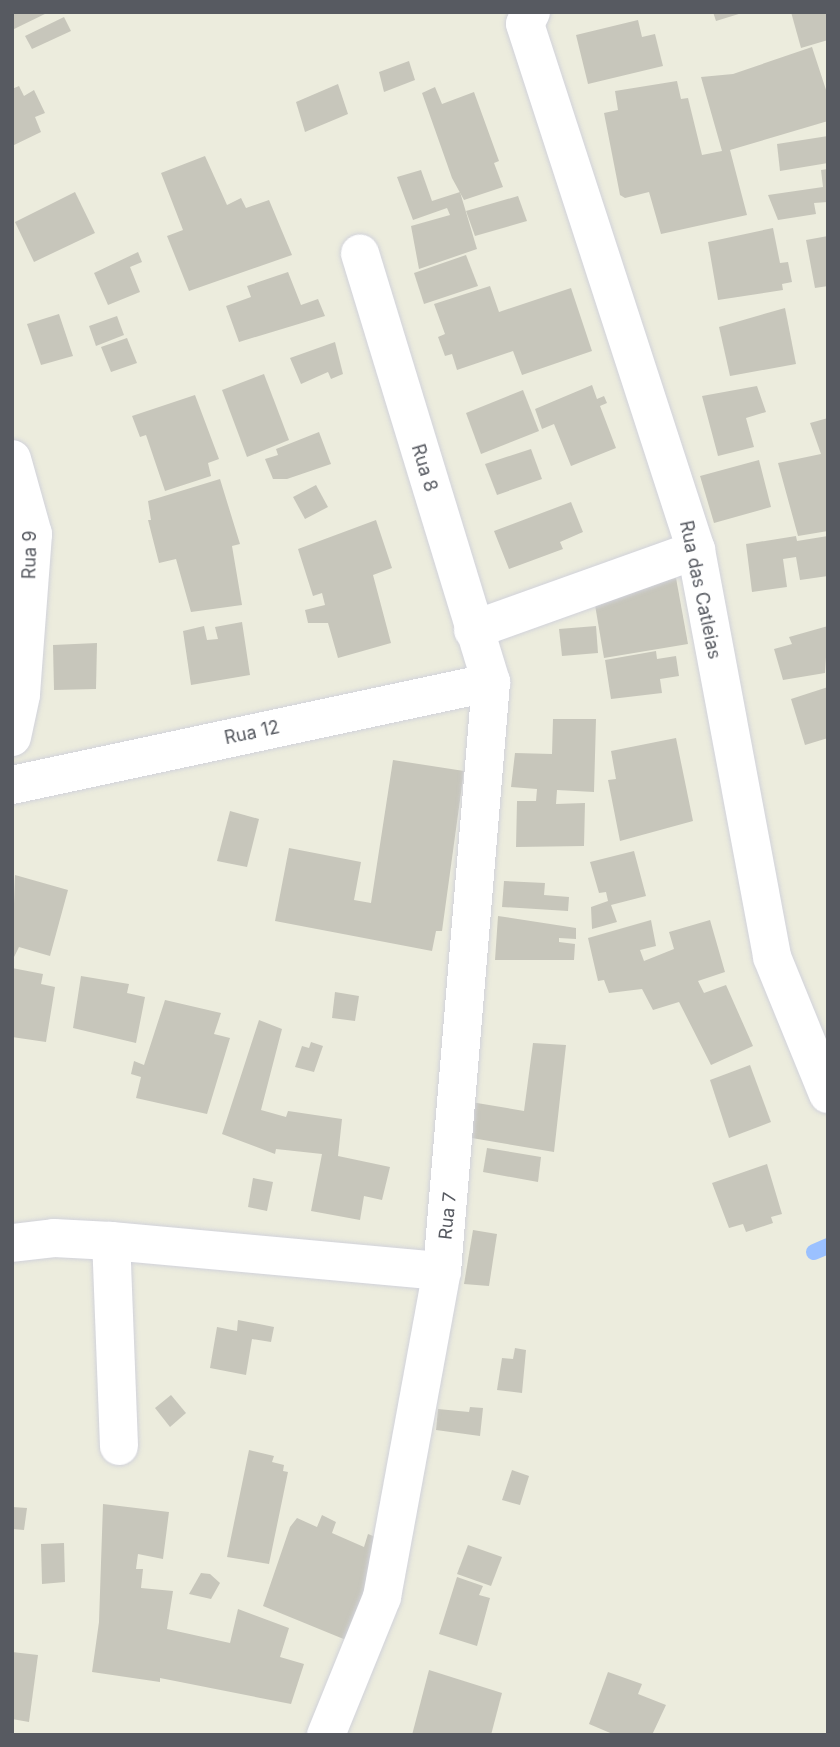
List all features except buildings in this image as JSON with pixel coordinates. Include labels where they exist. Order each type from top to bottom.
[{"type":"street","name":"Rua das Catleias","points":[[531,12],[525,24],[696,550],[772,957],[828,1094]]},
{"type":"street","name":"Rua 8","points":[[360,254],[491,682]]},
{"type":"street","name":"Rua 9","points":[[12,459],[33,534],[22,695],[12,737]]},
{"type":"street","points":[[473,630],[696,550]]},
{"type":"street","name":"Rua 12","points":[[12,785],[491,682]]},
{"type":"street","name":"Rua 7","points":[[326,1735],[382,1597],[442,1271],[491,682]]},
{"type":"street","points":[[12,1243],[54,1238],[111,1241],[442,1271]]},
{"type":"street","points":[[111,1241],[119,1446]]},
{"type":"waterway","points":[[814,1252],[828,1246]]}]
